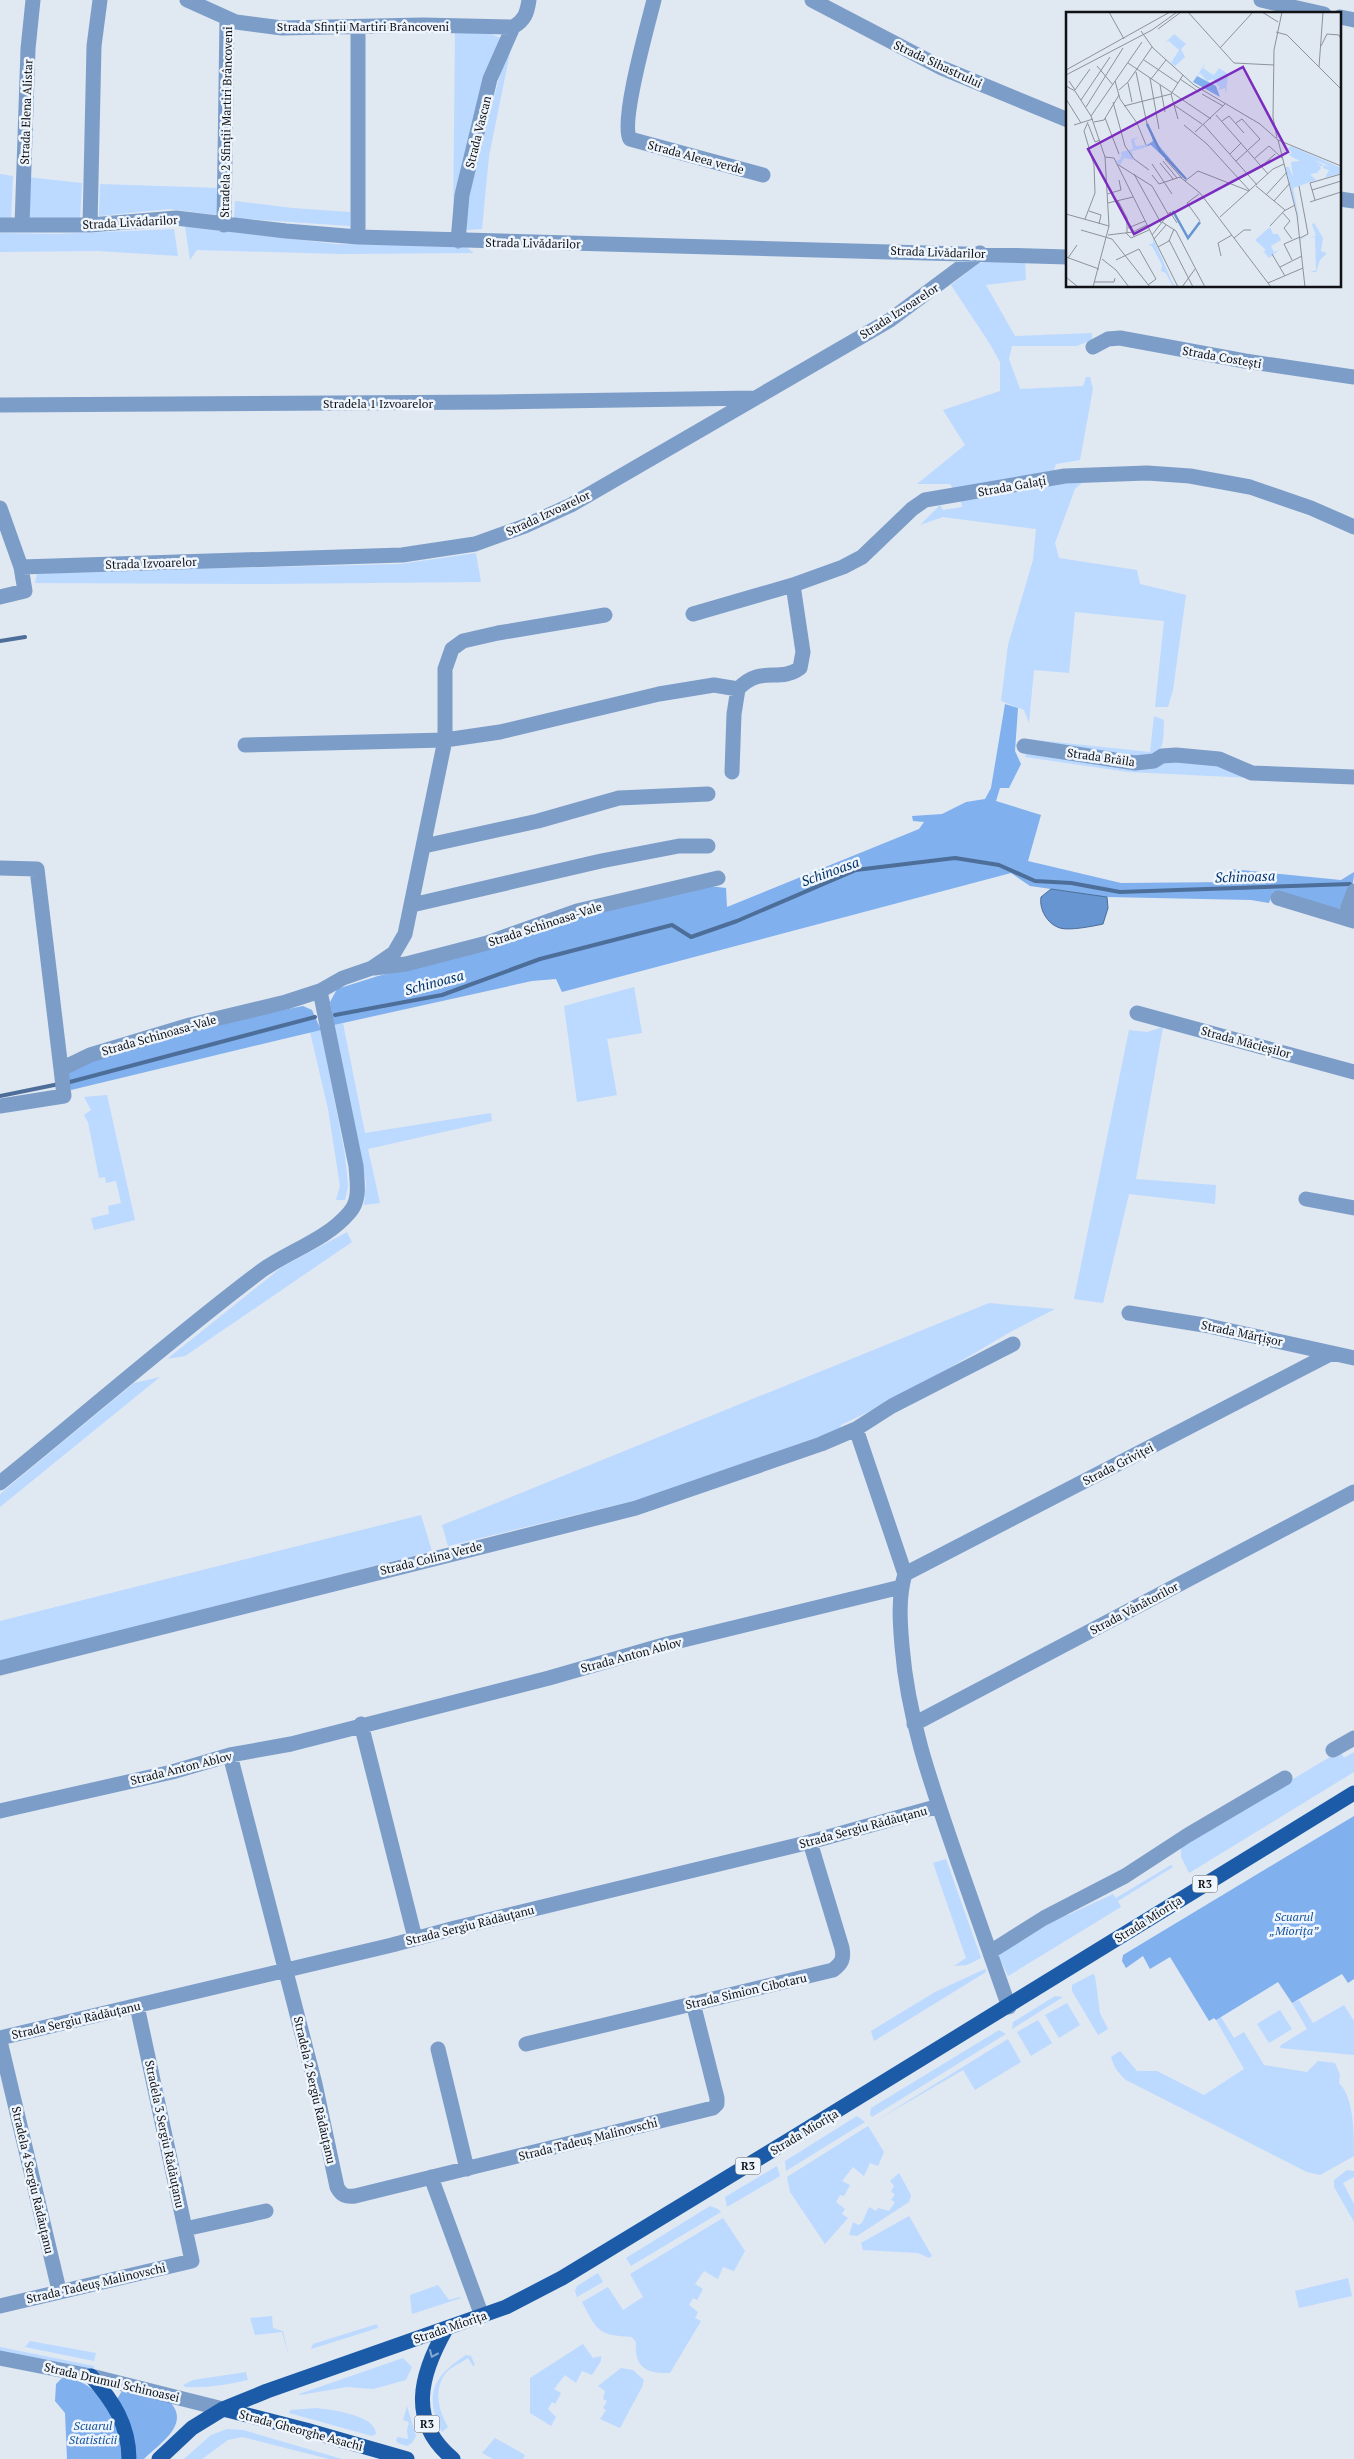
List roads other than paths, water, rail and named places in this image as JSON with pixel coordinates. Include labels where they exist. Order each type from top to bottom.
[{"type":"main road","name":"Strada Miorița","points":[[159,2459],[192,2428],[223,2409],[285,2384],[446,2329],[527,2298],[1008,2007],[1354,1793]]},
{"type":"main road","name":"R3","points":[[446,2329],[427,2369],[422,2394],[427,2424],[433,2437],[453,2459]]},
{"type":"main road","points":[[91,2376],[106,2393],[121,2418],[129,2448],[129,2459]]},
{"type":"main road","name":"Strada Gheorghe Asachi","points":[[223,2409],[407,2459]]},
{"type":"street","name":"Strada Elena Alistar","points":[[22,225],[28,49],[32,0]]},
{"type":"street","points":[[90,225],[94,46],[100,0]]},
{"type":"street","name":"Strada Sfinții Martiri Brâncoveni","points":[[187,0],[236,22],[282,28],[423,25],[513,27]]},
{"type":"street","points":[[513,27],[522,22],[527,13],[529,0]]},
{"type":"street","name":"Strada Aleea verde","points":[[654,0],[642,46],[629,112],[627,133],[630,139],[763,175]]},
{"type":"street","name":"Strada Sihastrului","points":[[812,0],[942,68],[1066,119]]},
{"type":"street","points":[[1261,0],[1315,12]]},
{"type":"street","name":"Stradela 2 Sfinții Martiri Brâncoveni","points":[[224,225],[227,19]]},
{"type":"street","points":[[358,27],[358,237]]},
{"type":"street","name":"Strada Vascan","points":[[458,240],[462,195],[490,79],[513,27]]},
{"type":"street","name":"Strada Livădarilor","points":[[0,225],[90,225],[176,218],[224,225],[358,237],[1066,257]]},
{"type":"street","name":"Strada Izvoarelor","points":[[21,567],[402,555],[475,544],[525,526],[571,505],[671,445],[890,320],[980,253]]},
{"type":"street","name":"Strada Costești","points":[[1093,347],[1108,339],[1120,338],[1245,361],[1354,377]]},
{"type":"street","name":"Stradela 1 Izvoarelor","points":[[0,405],[503,402],[756,398]]},
{"type":"street","name":"Strada Galați","points":[[693,614],[793,585],[843,567],[862,557],[912,508],[924,500],[1092,474],[1147,473],[1190,476],[1241,485],[1281,496],[1354,527]]},
{"type":"street","points":[[0,508],[21,567],[26,591],[0,597]]},
{"type":"street","points":[[732,772],[734,714],[738,689],[753,677],[763,674],[783,675],[793,673],[800,668],[803,652],[793,585]]},
{"type":"street","name":"Strada Schinoasa-Vale","points":[[372,968],[394,953],[405,934],[445,740],[445,669],[452,649],[463,642],[503,632],[605,615]]},
{"type":"street","points":[[245,745],[445,740],[500,732],[659,694],[714,686],[738,689]]},
{"type":"street","name":"Strada Brăila","points":[[1024,746],[1135,763],[1154,761],[1162,756],[1176,755],[1220,759],[1252,773],[1354,777]]},
{"type":"street","points":[[424,846],[538,821],[619,798],[708,794]]},
{"type":"street","points":[[412,905],[602,861],[680,846],[708,846]]},
{"type":"street","points":[[0,868],[37,869],[64,1096],[0,1106]]},
{"type":"street","name":"Strada Schinoasa-Vale","points":[[62,1074],[90,1055],[172,1030],[320,991],[343,978],[372,968],[406,964],[486,943],[577,911],[718,878]]},
{"type":"street","points":[[1278,898],[1349,920],[1354,891]]},
{"type":"street","points":[[0,1483],[263,1270],[335,1227],[356,1203],[356,1166],[320,991]]},
{"type":"street","name":"Strada Măcieșilor","points":[[1137,1013],[1354,1072]]},
{"type":"street","points":[[1306,1199],[1354,1208]]},
{"type":"street","name":"Strada Mărțișor","points":[[1129,1313],[1204,1324],[1354,1358]]},
{"type":"street","points":[[1008,2007],[924,1764],[914,1724],[903,1662],[900,1624],[903,1581],[856,1429],[892,1406],[1013,1344]]},
{"type":"street","name":"Strada Griviței","points":[[903,1581],[1332,1353]]},
{"type":"street","name":"Strada Colina Verde","points":[[0,1668],[636,1508],[821,1444],[856,1429]]},
{"type":"street","name":"Strada Vânătorilor","points":[[914,1724],[1354,1492]]},
{"type":"street","name":"Strada Anton Ablov","points":[[0,1811],[172,1772],[230,1755],[291,1744],[361,1724],[503,1690],[903,1581]]},
{"type":"street","points":[[361,1724],[415,1938]]},
{"type":"street","points":[[1333,1750],[1354,1738]]},
{"type":"street","points":[[230,1755],[285,1972]]},
{"type":"street","points":[[990,1952],[1044,1918],[1125,1876],[1188,1835],[1285,1778]]},
{"type":"street","name":"Strada Sergiu Rădăuțanu","points":[[0,2040],[285,1972],[415,1938],[810,1842],[939,1806]]},
{"type":"street","name":"Strada Simion Cibotaru","points":[[526,2044],[693,2003],[827,1973],[841,1964],[842,1948],[810,1842]]},
{"type":"street","name":"Stradela 2 Sergiu Rădăuțanu","points":[[285,1972],[315,2084],[337,2187],[340,2194],[347,2197],[356,2196]]},
{"type":"street","name":"Strada Tadeuș Malinovschi","points":[[356,2196],[713,2108],[717,2104],[717,2098],[693,2003]]},
{"type":"street","name":"Stradela 3 Sergiu Rădăuțanu","points":[[137,2006],[192,2261]]},
{"type":"street","name":"Stradela 4 Sergiu Rădăuțanu","points":[[0,2040],[60,2290]]},
{"type":"street","points":[[438,2049],[467,2169]]},
{"type":"street","points":[[431,2177],[482,2316]]},
{"type":"street","points":[[185,2229],[266,2211]]},
{"type":"street","name":"Strada Tadeuș Malinovschi","points":[[0,2306],[60,2290],[192,2261]]},
{"type":"street","name":"Strada Drumul Schinoasei","points":[[0,2358],[91,2376],[223,2409]]},
{"type":"waterway","points":[[0,641],[25,637]]},
{"type":"waterway","name":"Schinoasa","points":[[335,1015],[442,995],[540,959],[672,925],[691,937],[737,921],[856,870],[955,858],[999,865],[1035,881],[1071,883],[1120,892],[1350,884]]},
{"type":"waterway","name":"Schinoasa","points":[[66,1083],[315,1017]]},
{"type":"waterway","name":"Schinoasa","points":[[0,1096],[59,1084]]},
{"type":"park label","name":"Scuarul „Miorița”","points":[[1294,1923]]},
{"type":"park label","name":"Scuarul Statisticii","points":[[93,2432]]}]
